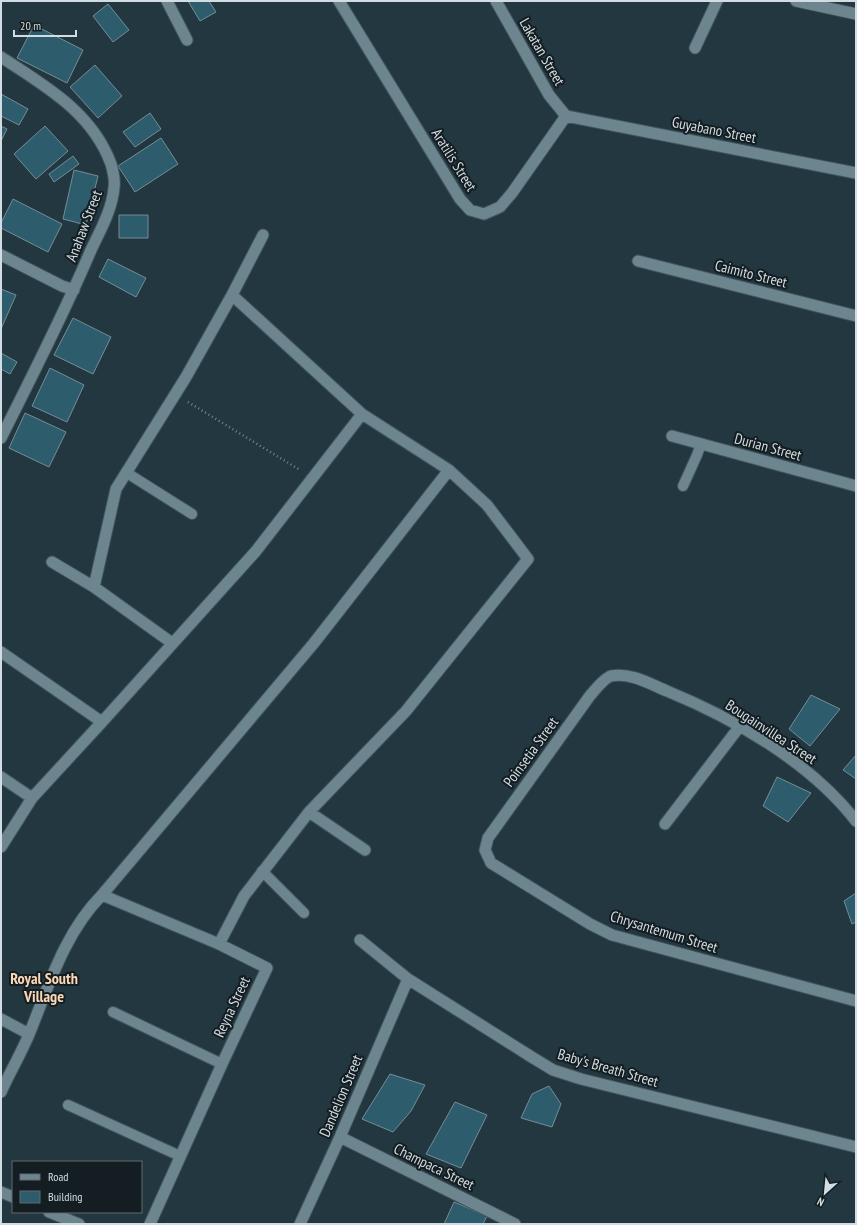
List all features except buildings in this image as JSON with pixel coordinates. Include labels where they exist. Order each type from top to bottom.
[{"type":"street","points":[[167,1],[187,40]]},
{"type":"street","name":"Aratilis Street","points":[[339,1],[460,199],[470,210],[484,214],[500,207],[512,193],[566,116]]},
{"type":"street","name":"Lakatan Street","points":[[496,1],[549,95],[566,116]]},
{"type":"street","points":[[695,48],[717,1]]},
{"type":"street","points":[[796,1],[856,14]]},
{"type":"street","name":"Anahaw Street","points":[[1,57],[56,92],[83,118],[102,144],[112,166],[115,187],[111,204],[74,290],[1,438]]},
{"type":"street","name":"Guyabano Street","points":[[566,116],[856,173]]},
{"type":"street","points":[[94,587],[116,489],[175,394],[232,295],[263,235]]},
{"type":"street","points":[[1,255],[62,286],[74,290]]},
{"type":"street","name":"Caimito Street","points":[[638,260],[856,316]]},
{"type":"street","points":[[220,944],[244,896],[309,812],[406,712],[528,559],[487,506],[448,470],[362,414],[232,295]]},
{"type":"street","points":[[1,847],[32,798],[256,551],[362,414]]},
{"type":"street","name":"Durian Street","points":[[672,436],[856,486]]},
{"type":"street","points":[[1,1092],[29,1034],[54,973],[75,930],[92,905],[314,643],[448,470]]},
{"type":"street","points":[[52,562],[94,587],[172,643]]},
{"type":"street","points":[[1,652],[102,722]]},
{"type":"street","name":"Bougainvillea Street","points":[[610,676],[625,676],[642,681],[693,702],[740,726],[779,751],[814,778],[844,806],[856,821]]},
{"type":"street","name":"Poinsetia Street","points":[[485,850],[488,838],[584,703],[610,676]]},
{"type":"street","points":[[664,824],[740,726]]},
{"type":"street","points":[[1,777],[32,798]]},
{"type":"street","points":[[309,812],[365,850]]},
{"type":"street","name":"Chrysantemum Street","points":[[485,850],[491,863],[590,924],[612,935],[856,1001]]},
{"type":"street","name":"Reyna Street","points":[[102,895],[220,944],[267,968],[150,1224]]},
{"type":"street","name":"Baby's Breath Street","points":[[360,940],[408,979],[553,1070],[581,1079],[856,1147]]},
{"type":"street","name":"Dandelion Street","points":[[300,1224],[340,1137],[408,979]]},
{"type":"street","points":[[1,1019],[29,1034]]},
{"type":"street","name":"Champaca Street","points":[[340,1137],[515,1224]]},
{"type":"street","points":[[1,1192],[12,1197]]},
{"type":"street","points":[[52,1213],[79,1224]]},
{"type":"lane","points":[[683,486],[698,455],[701,444]]},
{"type":"lane","points":[[127,473],[192,514]]},
{"type":"lane","points":[[262,871],[304,913]]},
{"type":"lane","points":[[113,1012],[222,1064]]},
{"type":"lane","points":[[68,1105],[180,1156]]},
{"type":"path","points":[[175,394],[312,478]]},
{"type":"district","name":"Royal South Village","points":[[44,987]]}]
